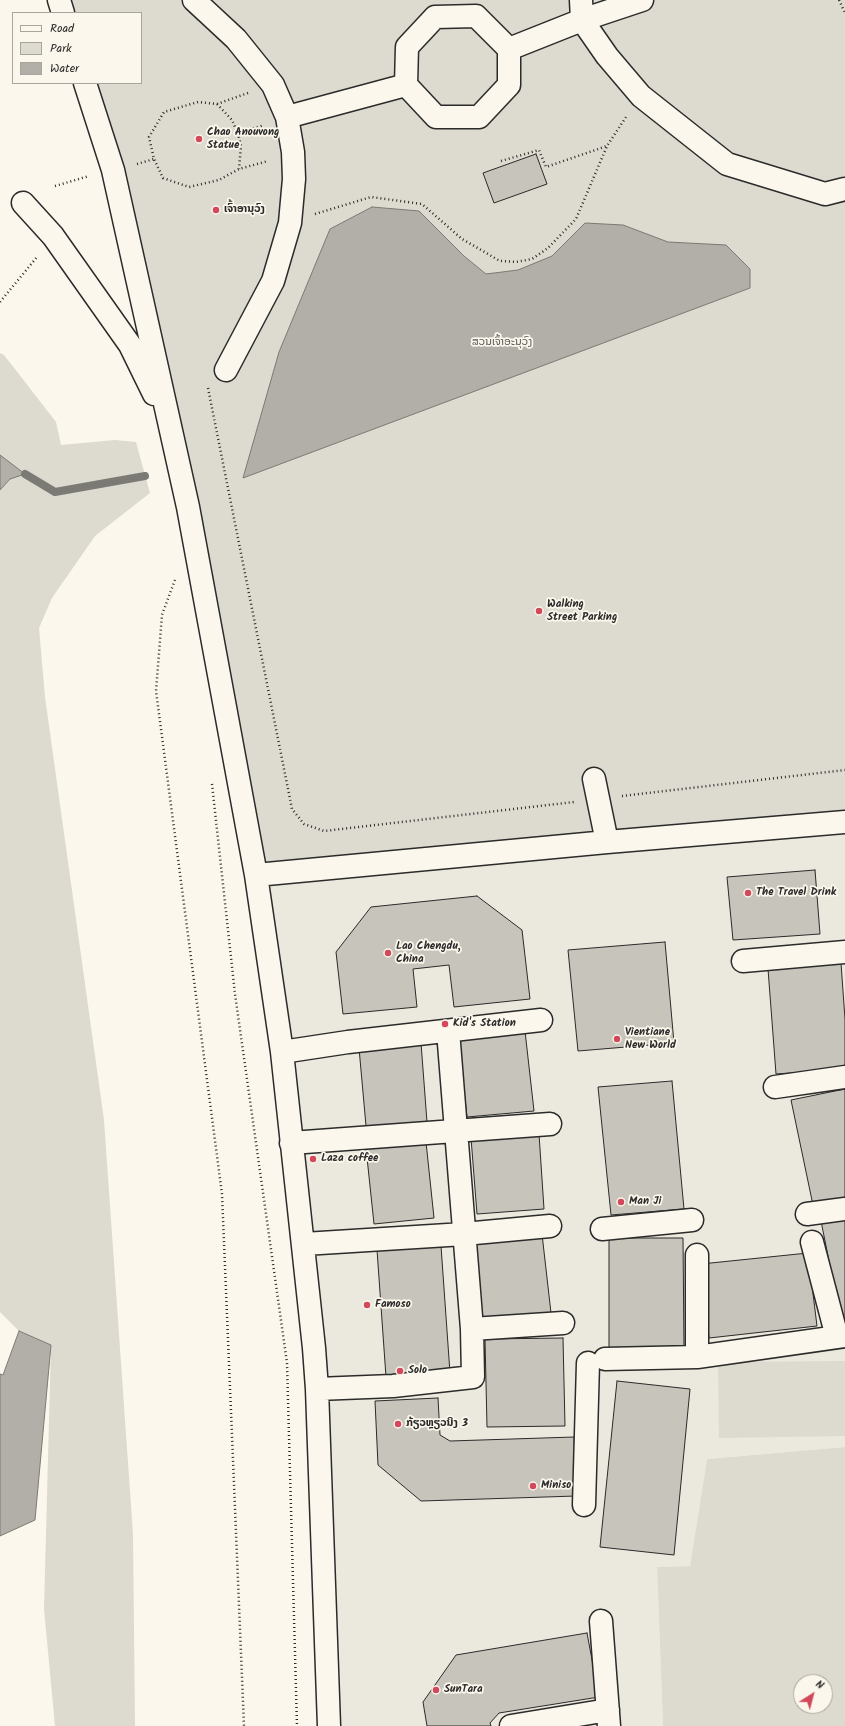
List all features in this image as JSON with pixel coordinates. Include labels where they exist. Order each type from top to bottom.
[{"type":"street","points":[[59,0],[63,12]]},
{"type":"street","points":[[194,0],[236,39],[273,85],[287,117],[293,152],[294,179],[290,223],[273,280],[226,370]]},
{"type":"street","points":[[509,49],[581,10],[642,0]]},
{"type":"street","points":[[581,10],[607,56],[641,96],[727,164],[825,194],[845,189]]},
{"type":"street","points":[[476,16],[509,49],[509,84],[479,117],[436,117],[406,85],[407,47],[436,17],[476,16]]},
{"type":"street","points":[[85,84],[113,170],[170,428],[195,544],[256,875],[282,1052],[291,1142],[304,1244],[317,1389],[329,1726]]},
{"type":"street","points":[[287,117],[406,85]]},
{"type":"street","points":[[23,203],[53,236],[130,345],[170,428]]},
{"type":"street","points":[[596,789],[607,842]]},
{"type":"street","points":[[256,875],[607,842],[845,822]]},
{"type":"street","points":[[743,961],[845,952]]},
{"type":"street","points":[[282,1052],[541,1020]]},
{"type":"street","points":[[317,1389],[393,1386],[474,1377],[472,1329],[448,1031]]},
{"type":"street","points":[[775,1087],[845,1077]]},
{"type":"street","points":[[291,1142],[550,1124]]},
{"type":"street","points":[[807,1214],[845,1209]]},
{"type":"street","points":[[602,1229],[692,1220]]},
{"type":"street","points":[[304,1244],[464,1234],[550,1226]]},
{"type":"street","points":[[584,1505],[597,1361],[697,1357],[841,1337],[812,1242]]},
{"type":"street","points":[[696,1255],[697,1357]]},
{"type":"street","points":[[472,1329],[563,1323]]},
{"type":"street","points":[[511,1726],[608,1718],[601,1621]]},
{"type":"path","points":[[839,0],[845,13]]},
{"type":"path","points":[[248,93],[218,104],[198,102],[164,112],[149,137],[154,159],[163,178],[189,187],[219,180],[239,169],[268,161]]},
{"type":"path","points":[[290,223],[371,197],[422,204],[462,239],[500,261],[516,262],[532,259],[548,248],[576,219],[607,146],[641,96]]},
{"type":"path","points":[[218,104],[232,120],[238,134],[240,146],[239,169]]},
{"type":"path","points":[[238,134],[262,125]]},
{"type":"path","points":[[502,162],[539,150],[546,167],[607,146]]},
{"type":"path","points":[[55,186],[96,174]]},
{"type":"path","points":[[0,302],[53,236]]},
{"type":"path","points":[[226,370],[206,382],[292,809],[304,824],[324,831],[596,789],[845,770]]},
{"type":"path","points":[[195,544],[178,573],[162,615],[156,690],[222,1194],[244,1726]]},
{"type":"path","points":[[211,776],[235,994],[287,1363],[297,1726]]},
{"type":"shaded area","points":[[845,821],[845,1447],[707,1459],[690,1566],[657,1567],[663,1726],[329,1726],[317,1389],[256,875]]},
{"type":"green space","name":"ສວນເຈົ້າອະນຸວົງ","points":[[59,0],[845,0],[845,822],[256,875],[195,545],[85,84],[142,84],[142,12],[63,12]]},
{"type":"green space","points":[[0,353],[4,355],[56,422],[61,445],[115,440],[136,442],[150,493],[95,536],[52,598],[39,628],[45,697],[104,1120],[133,1534],[135,1726],[55,1726],[44,1609],[51,1345],[19,1331],[0,1312],[0,490],[10,479],[0,453]]},
{"type":"green space","points":[[845,1361],[845,1436],[719,1438],[718,1362]]},
{"type":"green space","points":[[845,1447],[845,1726],[663,1726],[657,1567],[690,1566],[707,1459]]},
{"type":"water","points":[[372,207],[419,211],[464,256],[486,274],[518,270],[552,256],[585,223],[623,225],[668,242],[726,245],[750,269],[750,288],[243,478],[279,352],[330,229]]},
{"type":"water","points":[[0,455],[25,474],[10,479],[0,490]]},
{"type":"water","points":[[19,1331],[51,1345],[35,1520],[0,1536],[0,1374],[3,1375]]},
{"type":"building","points":[[536,154],[547,184],[494,203],[483,173]]},
{"type":"building","points":[[815,870],[820,934],[733,940],[727,877]]},
{"type":"building","points":[[477,896],[522,930],[530,999],[454,1007],[449,965],[413,969],[417,1007],[343,1014],[336,952],[371,907]]},
{"type":"building","points":[[665,942],[674,1043],[578,1051],[568,950]]},
{"type":"building","points":[[841,963],[845,1019],[845,1069],[776,1074],[768,969]]},
{"type":"building","points":[[525,1031],[534,1111],[467,1117],[458,1037]]},
{"type":"building","points":[[421,1043],[427,1122],[366,1126],[359,1048]]},
{"type":"building","points":[[672,1081],[684,1209],[611,1215],[598,1087]]},
{"type":"building","points":[[845,1089],[845,1203],[814,1210],[791,1100]]},
{"type":"building","points":[[539,1134],[544,1209],[477,1214],[471,1138]]},
{"type":"building","points":[[426,1142],[434,1218],[374,1224],[366,1148]]},
{"type":"building","points":[[845,1217],[845,1331],[843,1331],[821,1221]]},
{"type":"building","points":[[542,1234],[551,1313],[483,1320],[474,1241]]},
{"type":"building","points":[[609,1238],[683,1238],[684,1350],[609,1350]]},
{"type":"building","points":[[441,1246],[450,1373],[386,1377],[377,1250]]},
{"type":"building","points":[[808,1253],[817,1326],[709,1338],[701,1264]]},
{"type":"building","points":[[563,1338],[565,1426],[487,1427],[485,1339]]},
{"type":"building","points":[[617,1381],[690,1389],[674,1555],[600,1547]]},
{"type":"building","points":[[438,1398],[440,1435],[450,1441],[574,1437],[576,1496],[421,1501],[378,1465],[375,1401]]},
{"type":"building","points":[[587,1633],[599,1697],[499,1713],[490,1723],[491,1726],[427,1726],[423,1702],[456,1655]]},
{"type":"waterway","points":[[25,474],[55,492],[145,476]]},
{"type":"place","name":"Chao Anouvong Statue","points":[[199,139]]},
{"type":"place","name":"ເຈົ້າອານຸວົງ","points":[[216,210]]},
{"type":"place","name":"Walking Street Parking","points":[[539,611]]},
{"type":"place","name":"The Travel Drink","points":[[748,893]]},
{"type":"place","name":"Lao Chengdu, China","points":[[388,953]]},
{"type":"place","name":"Kid's Station","points":[[445,1024]]},
{"type":"place","name":"Vientiane New World","points":[[617,1039]]},
{"type":"place","name":"Laza coffee","points":[[313,1159]]},
{"type":"place","name":"Man Ji","points":[[621,1202]]},
{"type":"place","name":"Famoso","points":[[367,1305]]},
{"type":"place","name":"Solo","points":[[400,1371]]},
{"type":"place","name":"ກ້ຽວຫຼຽວນິງ 3","points":[[398,1424]]},
{"type":"place","name":"Miniso","points":[[533,1486]]},
{"type":"place","name":"SunTara","points":[[436,1690]]}]
